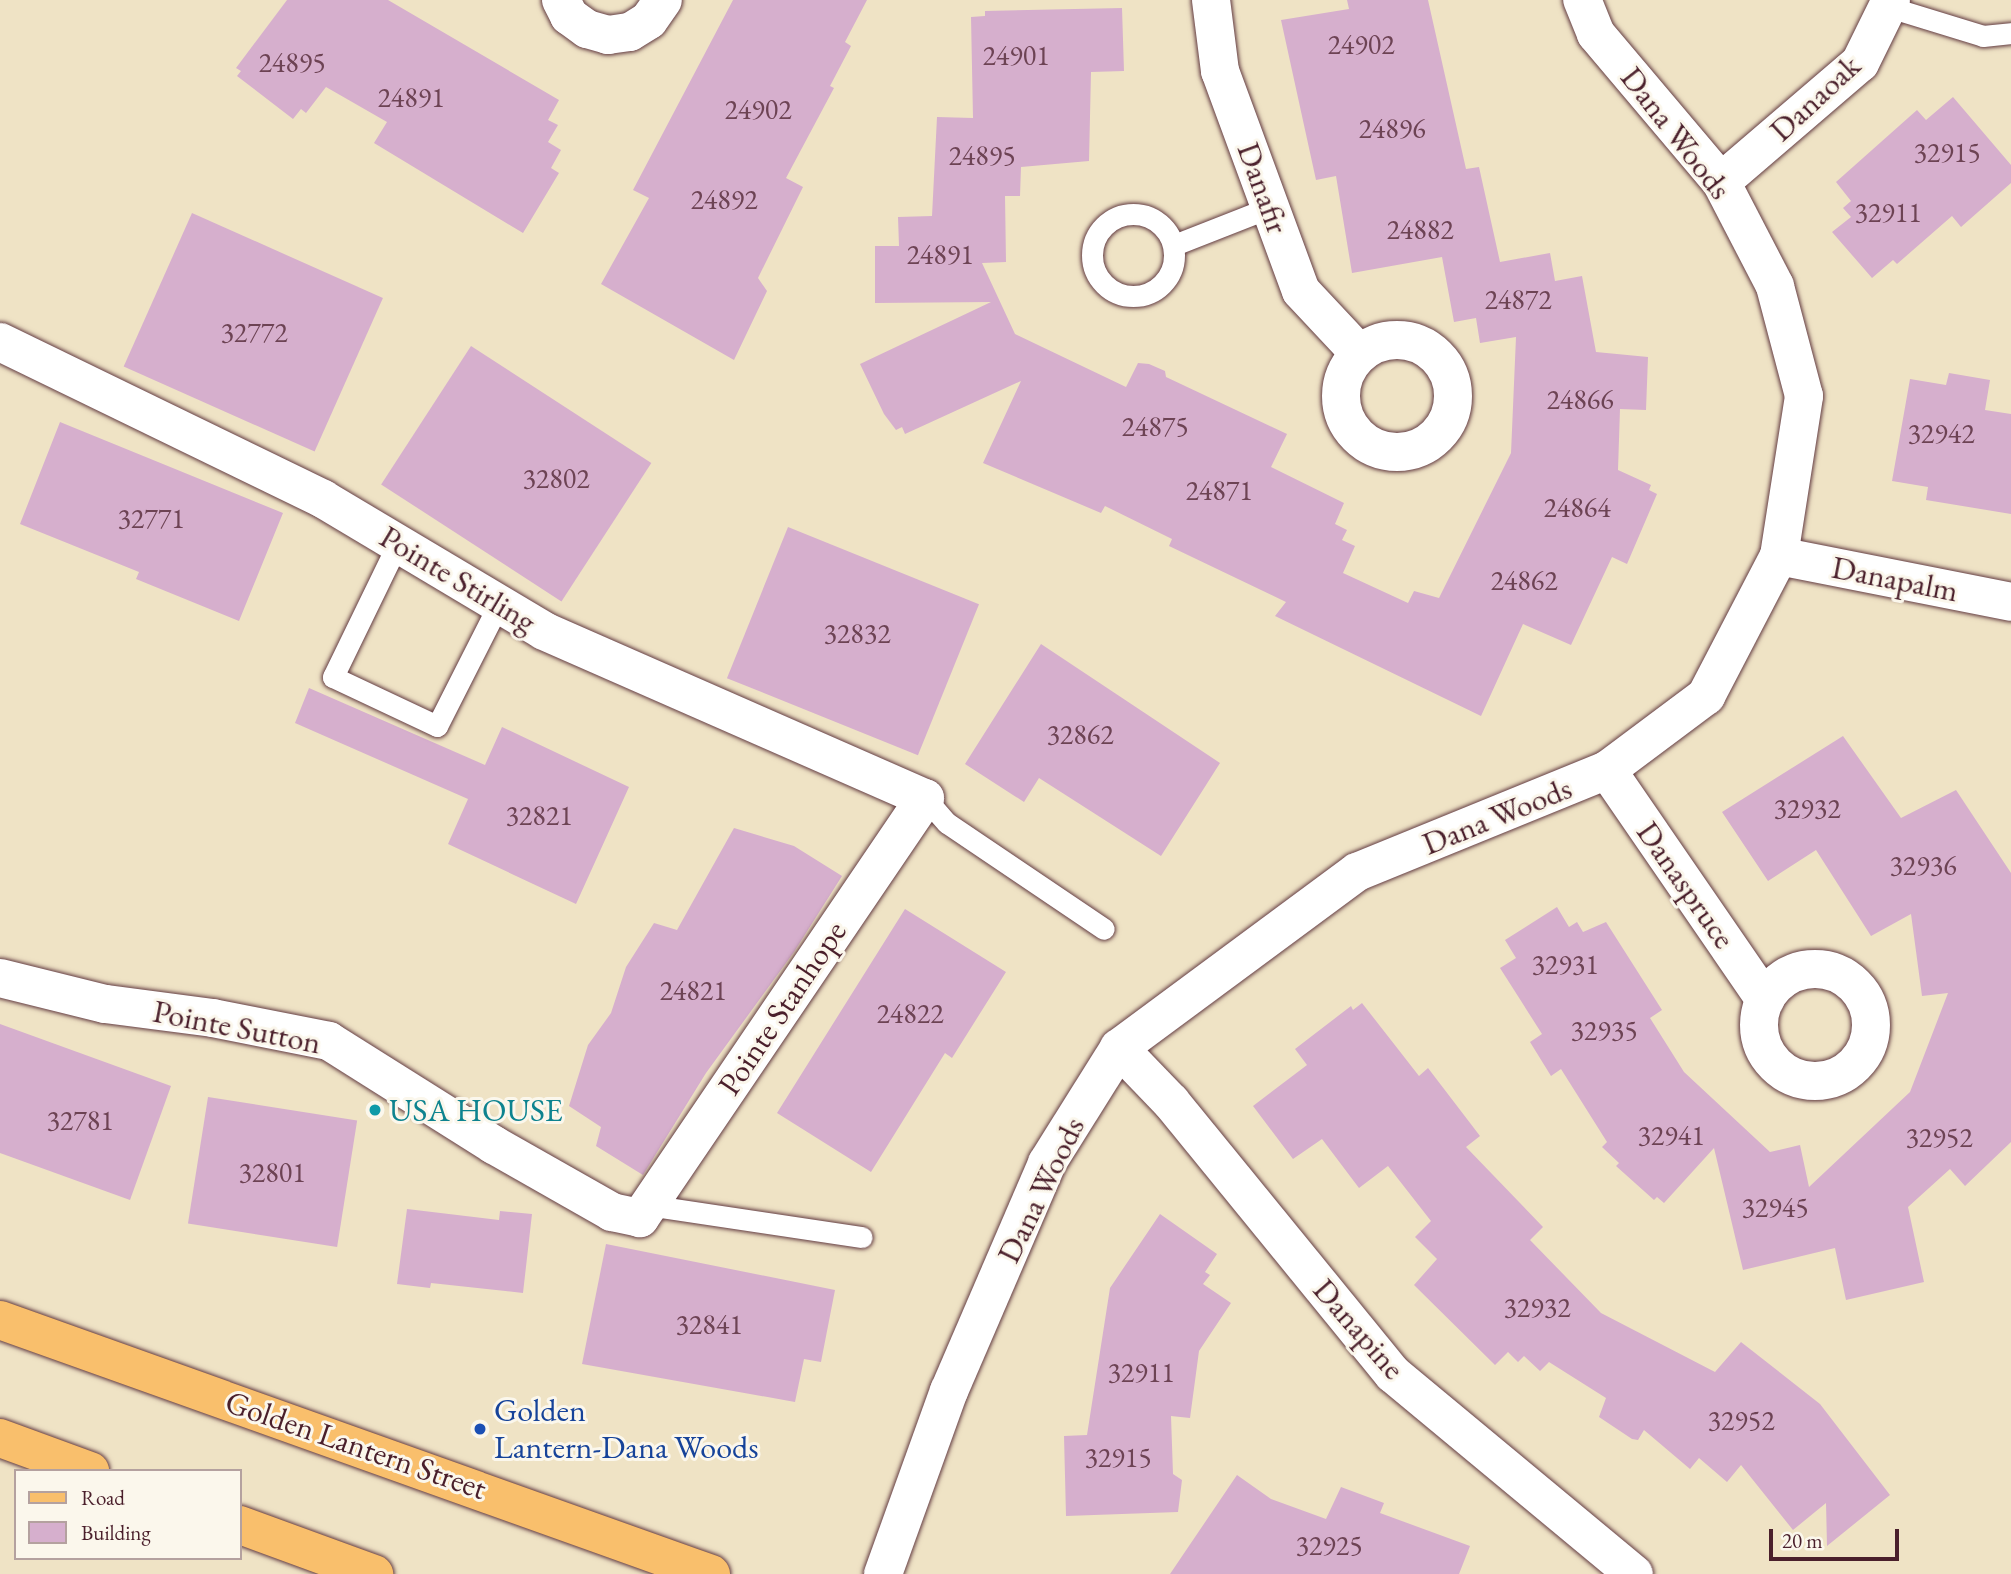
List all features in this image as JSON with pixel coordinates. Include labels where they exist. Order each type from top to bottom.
[{"type":"main road","name":"Golden Lantern Street","points":[[0,1320],[711,1574]]},
{"type":"main road","points":[[0,1438],[85,1469]]},
{"type":"main road","points":[[242,1526],[374,1574]]},
{"type":"street","points":[[561,0],[569,16],[587,29],[608,35],[630,32],[649,20],[663,0]]},
{"type":"street","name":"Danafir","points":[[1211,0],[1220,71],[1301,291],[1360,354]]},
{"type":"street","name":"Dana Woods","points":[[883,1574],[949,1391],[1047,1163],[1119,1048],[1357,872],[1606,771],[1706,696],[1779,556],[1804,396],[1775,286],[1721,181],[1596,34],[1582,0]]},
{"type":"street","name":"Danaoak","points":[[1721,181],[1860,63],[1890,3]]},
{"type":"street","name":"Pointe Stirling","points":[[0,342],[323,499],[544,631],[925,798]]},
{"type":"street","name":"Danapalm","points":[[1779,556],[2011,602]]},
{"type":"street","name":"Danaspruce","points":[[1606,771],[1765,1000]]},
{"type":"street","name":"Pointe Stanhope","points":[[644,1212],[925,798]]},
{"type":"street","name":"Pointe Sutton","points":[[0,978],[105,1004],[213,1018],[329,1041],[494,1145],[612,1212],[644,1212]]},
{"type":"street","name":"Danapine","points":[[1119,1048],[1171,1102],[1393,1374],[1634,1574]]},
{"type":"lane","points":[[1890,3],[1983,36],[2011,33]]},
{"type":"lane","points":[[1174,245],[1271,207]]},
{"type":"lane","points":[[398,543],[333,677],[437,726],[499,604]]},
{"type":"lane","points":[[925,798],[947,823],[1104,929]]},
{"type":"lane","points":[[644,1212],[862,1237]]},
{"type":"building","points":[[287,0],[388,0],[559,100],[548,120],[558,125],[548,142],[561,150],[551,168],[559,173],[523,233],[374,143],[387,122],[326,87],[306,113],[301,109],[293,119],[237,76],[241,71],[236,68]]},
{"type":"building","points":[[733,0],[867,0],[845,42],[851,46],[830,86],[834,88],[786,178],[803,187],[758,278],[767,291],[734,360],[601,284],[649,198],[633,190]]},
{"type":"building","points":[[1347,0],[1428,0],[1466,169],[1479,167],[1500,262],[1550,253],[1555,281],[1582,276],[1596,352],[1648,357],[1646,410],[1620,409],[1618,470],[1651,485],[1649,490],[1657,494],[1627,564],[1612,557],[1571,645],[1523,624],[1481,716],[1275,616],[1286,602],[1169,546],[1172,539],[1105,506],[1101,513],[983,463],[1021,381],[905,434],[902,427],[896,430],[884,414],[860,364],[991,302],[875,303],[875,246],[899,246],[898,217],[932,216],[937,117],[973,118],[971,17],[985,16],[985,11],[1122,8],[1124,71],[1091,72],[1089,161],[1021,167],[1020,196],[1005,196],[1006,262],[982,263],[1015,334],[1126,387],[1138,363],[1149,364],[1165,371],[1166,377],[1287,434],[1271,467],[1344,503],[1335,524],[1347,530],[1342,540],[1355,546],[1343,573],[1408,603],[1414,591],[1439,598],[1511,453],[1516,337],[1480,343],[1476,318],[1454,322],[1442,257],[1352,273],[1336,176],[1316,180],[1281,20],[1349,9]]},
{"type":"building","points":[[1953,97],[2011,165],[2011,183],[1961,227],[1952,216],[1897,264],[1893,260],[1872,278],[1832,232],[1851,217],[1843,208],[1851,201],[1836,182],[1917,110],[1926,120]]},
{"type":"building","points":[[192,213],[383,298],[315,451],[124,366]]},
{"type":"building","points":[[471,346],[651,463],[561,601],[381,484]]},
{"type":"building","points":[[1949,373],[1990,380],[1985,410],[2011,414],[2011,514],[1926,500],[1928,487],[1892,481],[1910,379],[1946,385]]},
{"type":"building","points":[[60,422],[283,513],[239,621],[136,579],[139,572],[20,524]]},
{"type":"building","points":[[788,527],[979,604],[918,755],[727,678]]},
{"type":"building","points":[[1041,644],[1220,763],[1161,856],[1039,778],[1024,802],[965,764]]},
{"type":"building","points":[[309,688],[485,765],[502,727],[629,787],[576,904],[448,844],[468,799],[295,723]]},
{"type":"building","points":[[1843,736],[1901,818],[1956,790],[2011,873],[2011,1142],[1965,1186],[1950,1169],[1908,1207],[1924,1282],[1846,1300],[1835,1248],[1743,1270],[1714,1148],[1664,1203],[1657,1197],[1654,1200],[1616,1166],[1619,1163],[1602,1147],[1607,1142],[1561,1069],[1551,1076],[1530,1042],[1542,1034],[1500,968],[1516,958],[1505,940],[1557,907],[1569,927],[1577,922],[1583,932],[1606,922],[1662,1010],[1650,1018],[1684,1072],[1770,1152],[1800,1145],[1809,1187],[1910,1092],[1948,993],[1922,996],[1911,914],[1871,936],[1816,850],[1768,881],[1722,812]]},
{"type":"building","points":[[734,828],[794,846],[842,876],[794,952],[706,1073],[643,1175],[596,1146],[601,1127],[569,1106],[588,1045],[611,1013],[626,967],[654,923],[677,930]]},
{"type":"building","points":[[905,909],[1006,972],[952,1058],[945,1053],[871,1172],[777,1113]]},
{"type":"building","points":[[1362,1003],[1419,1076],[1428,1068],[1480,1136],[1466,1147],[1543,1227],[1530,1240],[1601,1313],[1715,1372],[1741,1342],[1820,1404],[1890,1495],[1827,1546],[1826,1503],[1793,1530],[1741,1465],[1727,1482],[1699,1458],[1690,1469],[1644,1430],[1638,1440],[1632,1439],[1599,1417],[1606,1398],[1549,1362],[1540,1371],[1524,1356],[1518,1362],[1508,1352],[1495,1365],[1414,1285],[1437,1259],[1415,1237],[1431,1221],[1388,1166],[1359,1188],[1322,1139],[1293,1159],[1253,1106],[1307,1065],[1295,1049],[1351,1006],[1353,1010]]},
{"type":"building","points":[[0,1024],[171,1086],[130,1200],[0,1153]]},
{"type":"building","points":[[208,1097],[357,1121],[337,1247],[188,1223]]},
{"type":"building","points":[[407,1209],[499,1220],[500,1211],[532,1214],[523,1293],[431,1283],[430,1288],[397,1284]]},
{"type":"building","points":[[1160,1214],[1217,1254],[1205,1272],[1210,1275],[1203,1284],[1231,1303],[1199,1351],[1190,1418],[1171,1416],[1173,1474],[1182,1480],[1178,1512],[1066,1516],[1064,1436],[1087,1435],[1110,1288]]},
{"type":"building","points":[[606,1244],[835,1290],[821,1362],[804,1359],[795,1402],[582,1364]]},
{"type":"building","points":[[1237,1475],[1271,1499],[1326,1519],[1341,1487],[1384,1503],[1380,1513],[1470,1546],[1459,1574],[1170,1574]]},
{"type":"place","name":"USA HOUSE","points":[[375,1110]]},
{"type":"place","name":"Golden Lantern-Dana Woods","points":[[480,1429]]}]
